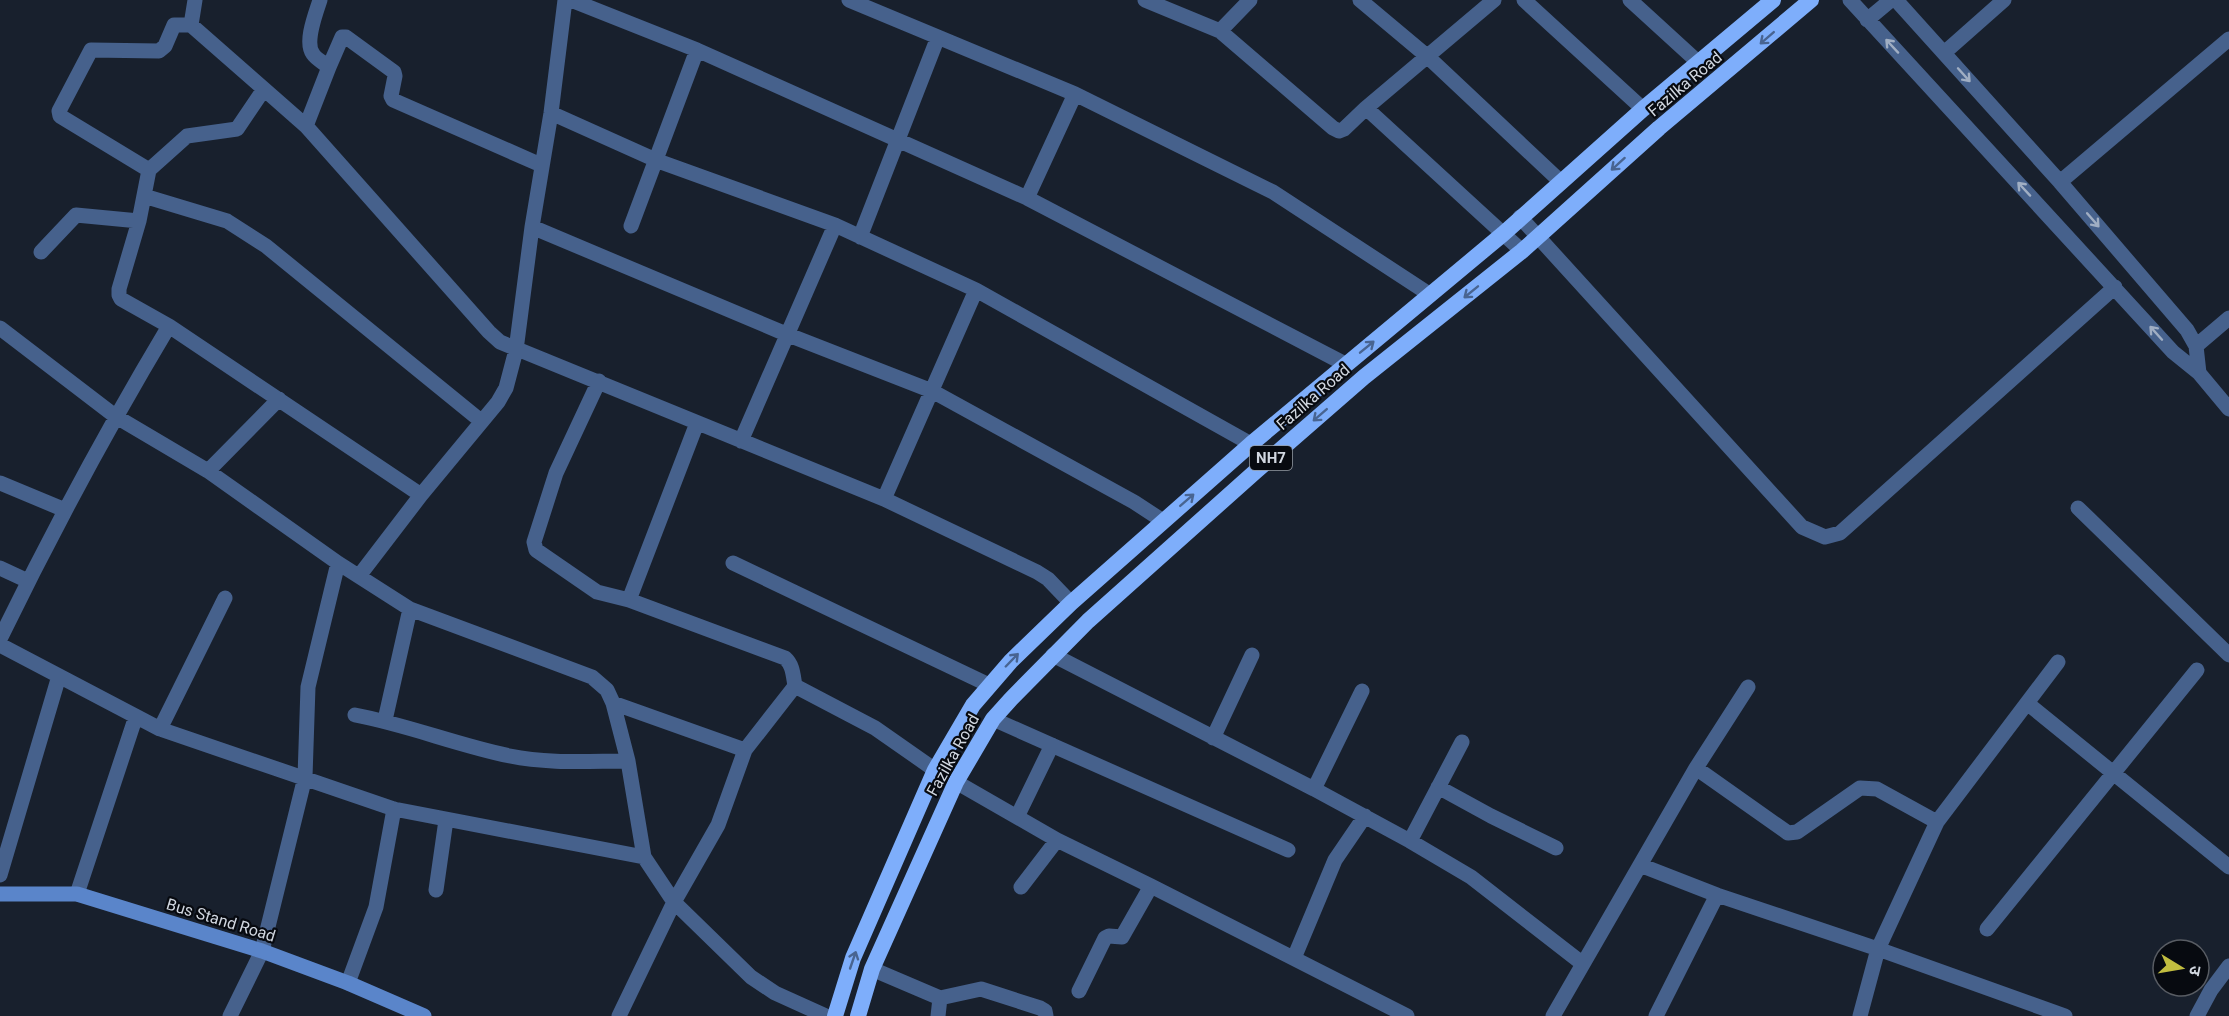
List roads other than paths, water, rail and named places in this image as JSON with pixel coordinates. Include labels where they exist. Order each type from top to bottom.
[{"type":"highway","name":"Fazilka Road","points":[[835,1016],[853,958],[935,770],[974,705],[1011,661],[1071,603],[1251,444],[1503,234],[1643,109],[1773,0]]},
{"type":"highway","name":"Fazilka Road","points":[[858,1016],[872,969],[956,782],[993,718],[1053,655],[1256,471],[1346,393],[1521,251],[1659,128],[1811,0]]},
{"type":"main road","name":"Bus Stand Road","points":[[0,894],[77,894],[262,951],[348,983],[424,1016]]},
{"type":"street","points":[[191,25],[195,0]]},
{"type":"street","points":[[320,0],[310,32],[310,45],[312,54],[329,67]]},
{"type":"street","points":[[359,576],[421,495],[498,402],[506,388],[516,350],[532,227],[551,113],[565,0]]},
{"type":"street","points":[[571,0],[697,50],[1027,198],[1345,364]]},
{"type":"street","points":[[849,0],[1076,94],[1273,192],[1429,294]]},
{"type":"street","points":[[1145,0],[1220,31],[1339,131],[1494,0]]},
{"type":"street","points":[[1220,31],[1250,0]]},
{"type":"street","points":[[1360,0],[1428,57],[1561,182]]},
{"type":"street","points":[[1524,0],[1643,109]]},
{"type":"street","points":[[1630,0],[1699,63]]},
{"type":"street","points":[[1850,0],[2173,352],[2199,373],[2229,409]]},
{"type":"street","points":[[1867,20],[1891,0]]},
{"type":"street","points":[[1896,0],[2060,182],[2187,330],[2196,346],[2199,373]]},
{"type":"street","points":[[1944,53],[2004,0]]},
{"type":"street","points":[[148,170],[60,116],[59,111],[91,50],[159,51],[165,46],[174,25],[191,25],[306,126],[500,342],[884,499],[1037,572],[1071,603]]},
{"type":"street","points":[[306,126],[342,37],[346,37],[394,72],[390,96],[393,100],[542,165]]},
{"type":"street","points":[[860,237],[938,37]]},
{"type":"street","points":[[2060,182],[2229,39]]},
{"type":"street","points":[[631,226],[697,50]]},
{"type":"street","points":[[264,89],[237,129],[188,136],[148,170],[139,221],[119,295],[421,495]]},
{"type":"street","points":[[1027,198],[1076,94]]},
{"type":"street","points":[[1366,108],[1521,251]]},
{"type":"street","points":[[551,113],[657,161],[835,225],[976,290],[1251,444]]},
{"type":"street","points":[[144,196],[227,221],[266,246],[481,421]]},
{"type":"street","points":[[41,252],[76,215],[139,221]]},
{"type":"street","points":[[1520,217],[1802,527],[1825,537],[1840,533],[2115,287]]},
{"type":"street","points":[[741,441],[835,225]]},
{"type":"street","points":[[532,227],[786,334],[932,391],[1134,502],[1163,521]]},
{"type":"street","points":[[884,499],[976,290]]},
{"type":"street","points":[[2196,346],[2229,318]]},
{"type":"street","points":[[0,639],[64,510],[115,416],[169,326]]},
{"type":"street","points":[[0,328],[115,416],[208,471],[338,563],[410,609],[592,677],[607,690],[613,703],[628,761],[644,857],[674,903],[752,977],[775,993],[825,1016]]},
{"type":"street","points":[[599,381],[556,473],[534,542],[537,550],[597,592],[629,600],[785,658],[790,662],[795,686],[745,750],[718,825],[674,903],[619,1016]]},
{"type":"street","points":[[208,471],[279,399]]},
{"type":"street","points":[[629,600],[697,423]]},
{"type":"street","points":[[0,483],[64,510]]},
{"type":"street","points":[[2078,508],[2229,655]]},
{"type":"street","points":[[230,1016],[262,951],[305,777],[308,687],[338,563]]},
{"type":"street","points":[[733,563],[989,685]]},
{"type":"street","points":[[0,568],[28,581]]},
{"type":"street","points":[[160,729],[225,598]]},
{"type":"street","points":[[385,720],[410,609]]},
{"type":"street","points":[[0,645],[160,729],[394,809],[644,857]]},
{"type":"street","points":[[1053,655],[1410,840],[1471,877],[1582,964]]},
{"type":"street","points":[[1213,738],[1252,655]]},
{"type":"street","points":[[1860,1016],[1878,949],[1937,822],[2058,662]]},
{"type":"street","points":[[1987,928],[2197,670]]},
{"type":"street","points":[[0,875],[59,676]]},
{"type":"street","points":[[795,686],[875,728],[935,770]]},
{"type":"street","points":[[1553,1016],[1696,768],[1748,687]]},
{"type":"street","points":[[1314,789],[1362,691]]},
{"type":"street","points":[[613,703],[745,750]]},
{"type":"street","points":[[2026,703],[2229,867]]},
{"type":"street","points":[[355,714],[385,720],[509,756],[536,760],[628,761]]},
{"type":"street","points":[[77,894],[136,716]]},
{"type":"street","points":[[993,718],[1288,850]]},
{"type":"street","points":[[1410,840],[1462,742]]},
{"type":"street","points":[[1017,817],[1052,745]]},
{"type":"street","points":[[1696,768],[1788,833],[1797,832],[1851,793],[1868,787],[1877,789],[1937,822]]},
{"type":"street","points":[[956,782],[1057,840],[1407,1016]]},
{"type":"street","points":[[1438,787],[1556,848]]},
{"type":"street","points":[[348,983],[376,907],[394,809]]},
{"type":"street","points":[[1294,958],[1335,860],[1365,816]]},
{"type":"street","points":[[436,890],[446,820]]},
{"type":"street","points":[[1021,887],[1057,840]]},
{"type":"street","points":[[1640,865],[1717,896],[1878,949],[2044,1012],[2065,1016]]},
{"type":"street","points":[[1079,991],[1105,938],[1122,937],[1151,886]]},
{"type":"street","points":[[1656,1016],[1717,896]]},
{"type":"street","points":[[2197,1016],[2211,990],[2229,966]]},
{"type":"street","points":[[872,969],[940,998],[981,989],[1040,1008],[1045,1011],[1046,1016]]},
{"type":"street","points":[[938,1016],[940,998]]}]
